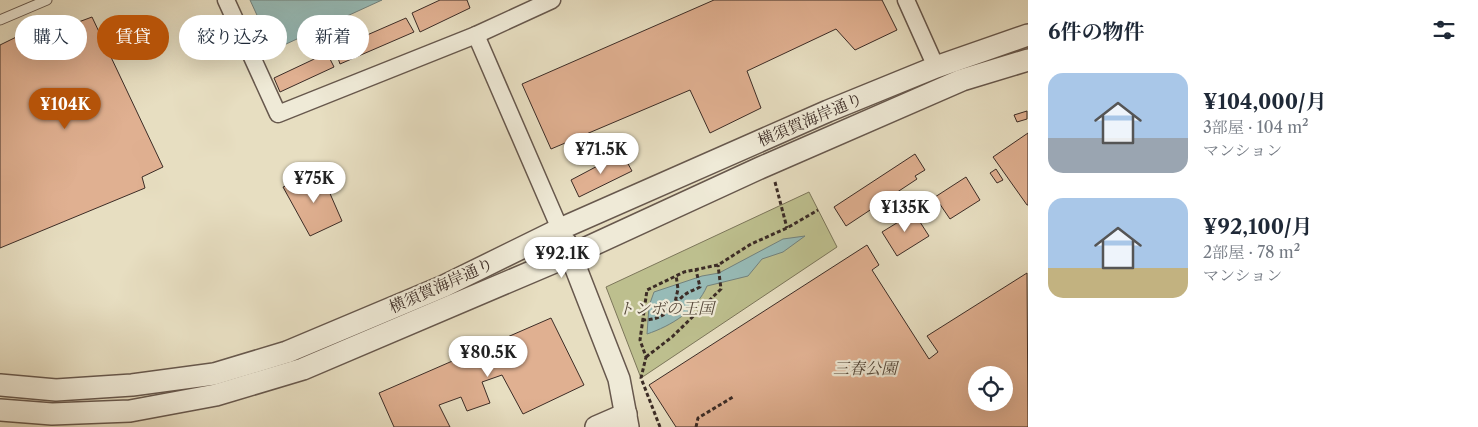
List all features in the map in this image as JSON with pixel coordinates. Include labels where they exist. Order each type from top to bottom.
[{"type":"street","points":[[226,0],[278,114],[476,35],[552,0]]},
{"type":"street","points":[[906,0],[936,67]]},
{"type":"street","points":[[476,35],[571,254],[619,379],[627,420],[596,427]]},
{"type":"street","name":"横須賀海岸通り","points":[[0,385],[56,390],[132,385],[214,374],[305,344],[444,286],[560,229],[828,110],[936,67],[1028,35]]},
{"type":"street","points":[[0,410],[132,419],[303,369],[571,254],[760,168],[962,80],[1028,60]]},
{"type":"lane","points":[[0,20],[47,0]]},
{"type":"path","points":[[775,182],[787,228]]},
{"type":"path","points":[[660,427],[641,378],[646,357],[640,340],[647,290],[676,275],[718,266],[751,244],[787,228],[818,210]]},
{"type":"path","points":[[646,357],[672,338],[721,289],[718,266]]},
{"type":"path","points":[[642,320],[657,320],[674,307],[683,296],[700,287],[696,270]]},
{"type":"path","points":[[674,307],[678,289],[676,275]]},
{"type":"path","points":[[696,427],[698,418],[733,397]]},
{"type":"green space","name":"トンボの王国","points":[[809,192],[837,247],[641,378],[606,287]]},
{"type":"water","points":[[250,0],[382,0],[349,15],[297,15],[297,39],[287,44],[287,15],[257,15]]},
{"type":"water","points":[[805,236],[783,252],[762,259],[748,276],[707,286],[703,295],[690,310],[674,322],[647,334],[649,306],[654,292],[702,276],[719,273],[783,239]]},
{"type":"building","points":[[440,0],[467,0],[470,8],[420,32],[412,13]]},
{"type":"building","points":[[714,0],[882,0],[897,30],[855,50],[836,29],[747,71],[761,108],[710,133],[690,90],[551,149],[522,84]]},
{"type":"building","points":[[92,17],[97,28],[97,60],[112,60],[163,167],[142,177],[145,188],[0,248],[0,45],[15,38],[15,60],[87,60],[87,19]]},
{"type":"building","points":[[406,18],[414,32],[369,51],[369,34]]},
{"type":"building","points":[[312,60],[330,60],[334,67],[280,92],[274,78]]},
{"type":"building","points":[[339,60],[349,60],[340,64]]},
{"type":"building","points":[[1027,111],[1027,119],[1017,122],[1014,115]]},
{"type":"building","points":[[1028,133],[1028,205],[1027,205],[993,157]]},
{"type":"building","points":[[622,153],[632,171],[579,197],[571,180]]},
{"type":"building","points":[[915,154],[925,170],[915,176],[917,179],[846,226],[834,207]]},
{"type":"building","points":[[996,169],[1003,180],[997,183],[990,173]]},
{"type":"building","points":[[321,173],[342,221],[310,236],[283,187]]},
{"type":"building","points":[[966,177],[980,200],[950,219],[935,197]]},
{"type":"building","points":[[911,208],[929,236],[897,256],[882,232],[900,221],[897,217]]},
{"type":"building","points":[[867,245],[879,265],[872,270],[929,359],[938,352],[927,336],[1027,273],[1028,427],[676,427],[649,385]]},
{"type":"building","points":[[551,318],[584,385],[523,414],[502,375],[482,382],[490,403],[467,411],[461,397],[439,405],[450,427],[394,427],[379,393]]},
{"type":"park label","name":"三春公園","points":[[865,368]]}]
